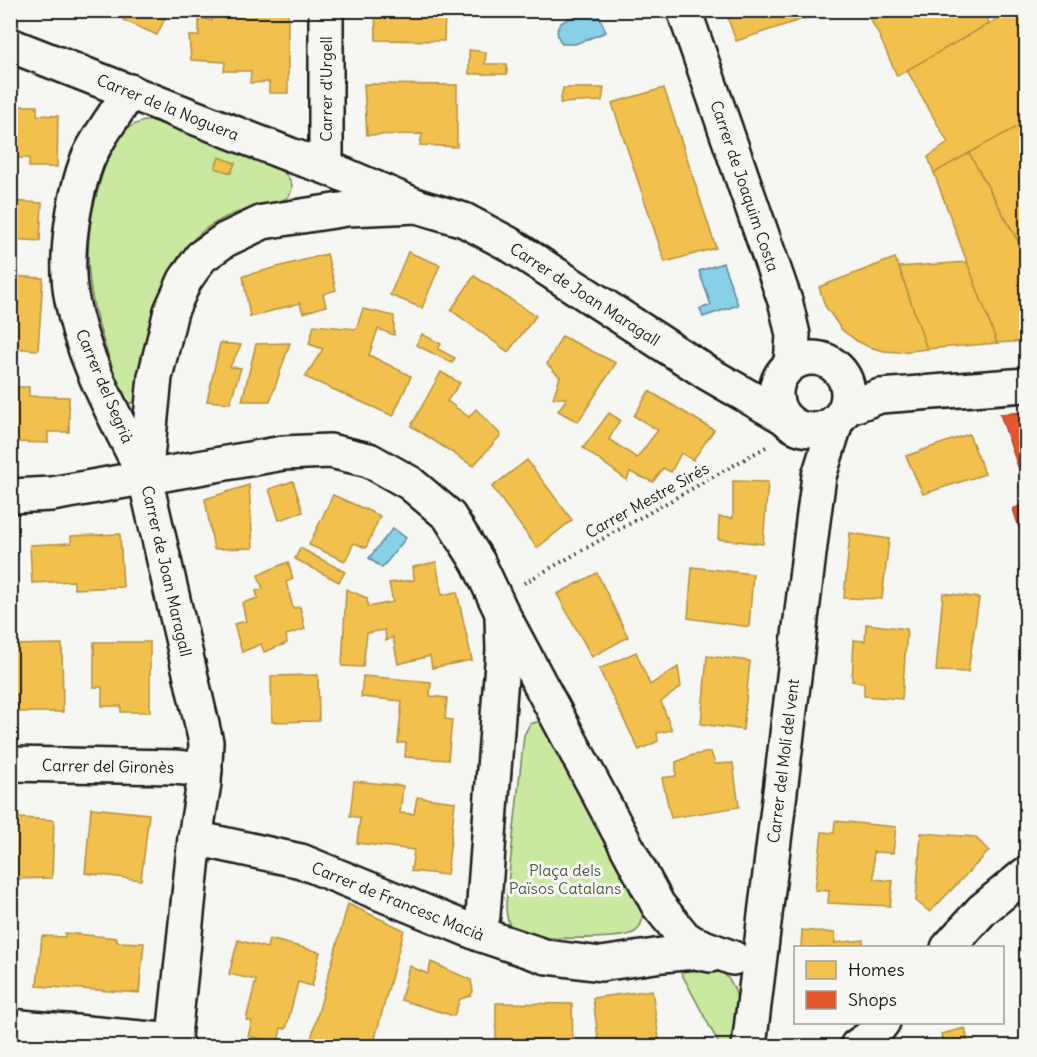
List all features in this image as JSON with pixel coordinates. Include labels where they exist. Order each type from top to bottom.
[{"type":"street","name":"Carrer d'Urgell","points":[[326,10],[327,167]]},
{"type":"street","name":"Carrer de Joaquim Costa","points":[[684,10],[786,304],[794,335],[780,398]]},
{"type":"street","name":"Carrer de la Noguera","points":[[10,45],[293,156],[327,167]]},
{"type":"street","name":"Carrer del Segrià","points":[[130,92],[87,160],[71,227],[69,266],[72,300],[83,342],[100,384],[145,478]]},
{"type":"street","points":[[285,218],[300,208],[308,195],[308,179],[293,156]]},
{"type":"street","name":"Carrer de Joan Maragall","points":[[327,167],[417,206],[464,220],[509,244],[709,374],[780,398]]},
{"type":"street","name":"Carrer de Joan Maragall","points":[[175,1045],[195,838],[205,770],[206,742],[145,478],[155,377],[171,311],[185,280],[201,257],[225,240],[263,222],[347,209],[417,206]]},
{"type":"street","points":[[840,416],[848,397],[847,384],[843,375],[835,366],[815,357],[803,359],[780,398],[815,430],[880,396],[1026,385]]},
{"type":"street","points":[[843,375],[880,396]]},
{"type":"street","name":"Carrer del Molí del vent","points":[[780,398],[819,476]]},
{"type":"street","name":"Carrer del Molí del vent","points":[[749,1047],[745,961],[819,476],[840,416]]},
{"type":"street","points":[[10,496],[52,494],[283,453],[330,451],[369,460],[410,483],[449,516],[478,562],[502,613],[658,905],[684,937],[693,943],[745,961]]},
{"type":"street","points":[[479,934],[483,915],[503,650],[502,613]]},
{"type":"street","points":[[496,740],[512,716],[528,709],[543,708],[557,716]]},
{"type":"street","name":"Carrer del Gironès","points":[[10,764],[175,767],[205,770]]},
{"type":"street","name":"Carrer de Francesc Macià","points":[[195,838],[301,861],[479,934],[547,957],[601,964],[695,952],[745,961]]},
{"type":"street","points":[[950,946],[982,910],[1026,874]]},
{"type":"street","name":"Carrer de Francesc Macià","points":[[601,964],[623,958],[644,944],[653,931],[658,905]]},
{"type":"street","points":[[858,1047],[883,1024]]},
{"type":"street","points":[[10,1026],[175,1045]]},
{"type":"path","name":"Carrer Mestre Sirés","points":[[539,574],[766,447]]},
{"type":"green space","points":[[150,120],[163,122],[281,170],[289,179],[292,189],[285,199],[220,220],[204,230],[188,246],[175,265],[157,308],[137,401],[126,403],[103,339],[92,298],[89,278],[89,236],[105,166],[116,143],[129,128]]},
{"type":"green space","name":"Plaça dels Països Catalans","points":[[541,721],[643,912],[640,926],[633,933],[593,938],[541,938],[520,935],[510,925],[506,903],[524,735],[530,724]]},
{"type":"green space","points":[[684,961],[716,969],[728,978],[738,1006],[735,1046],[720,1046],[676,963]]},
{"type":"water","points":[[597,11],[606,32],[575,44],[562,44],[557,30],[560,25],[570,18]]},
{"type":"water","points":[[723,263],[738,305],[703,317],[700,309],[711,305],[699,271]]},
{"type":"water","points":[[393,528],[406,538],[382,568],[369,558]]},
{"type":"building: Homes","points":[[129,10],[169,10],[157,35],[123,20]]},
{"type":"building: Homes","points":[[375,10],[445,10],[444,41],[376,40]]},
{"type":"building: Homes","points":[[725,10],[822,10],[815,15],[736,41]]},
{"type":"building: Homes","points":[[865,10],[982,10],[990,24],[897,76]]},
{"type":"building: Homes","points":[[1013,10],[1017,10],[1026,27],[1026,122],[934,173],[928,157],[948,143],[907,70]]},
{"type":"building: Homes","points":[[211,11],[288,11],[288,93],[269,93],[269,82],[250,83],[251,71],[224,71],[225,62],[191,60],[189,36],[199,36],[199,17],[212,21]]},
{"type":"building: Homes","points":[[469,50],[486,52],[485,64],[507,64],[507,74],[469,74]]},
{"type":"building: Homes","points":[[364,84],[457,85],[457,147],[420,145],[422,134],[367,135]]},
{"type":"building: Homes","points":[[563,88],[604,88],[602,101],[560,103]]},
{"type":"building: Homes","points":[[664,88],[716,248],[665,262],[612,103]]},
{"type":"building: Homes","points":[[10,106],[37,106],[37,115],[58,116],[57,167],[29,167],[29,158],[10,158]]},
{"type":"building: Homes","points":[[1026,122],[1026,253],[1025,253],[969,153]]},
{"type":"building: Homes","points":[[969,153],[1026,256],[1026,341],[997,343],[934,173]]},
{"type":"building: Homes","points":[[219,157],[235,163],[231,173],[215,168]]},
{"type":"building: Homes","points":[[10,201],[42,203],[40,241],[10,239]]},
{"type":"building: Homes","points":[[408,252],[440,265],[422,308],[390,295]]},
{"type":"building: Homes","points":[[327,254],[336,290],[323,294],[326,306],[303,313],[300,303],[250,317],[243,276]]},
{"type":"building: Homes","points":[[895,258],[927,349],[899,352],[869,347],[842,330],[825,306],[819,287]]},
{"type":"building: Homes","points":[[967,262],[997,343],[927,349],[899,267]]},
{"type":"building: Homes","points":[[10,276],[43,278],[38,350],[10,348]]},
{"type":"building: Homes","points":[[474,276],[536,316],[508,352],[451,310]]},
{"type":"building: Homes","points":[[363,309],[394,316],[394,335],[378,329],[369,355],[411,376],[393,416],[305,377],[323,349],[309,344],[314,325],[356,329]]},
{"type":"building: Homes","points":[[422,334],[441,344],[438,349],[455,358],[452,363],[416,345]]},
{"type":"building: Homes","points":[[562,336],[616,363],[578,422],[558,411],[567,398],[553,398],[560,377],[547,364]]},
{"type":"building: Homes","points":[[220,343],[241,345],[230,367],[241,368],[230,403],[207,401]]},
{"type":"building: Homes","points":[[290,343],[270,401],[242,401],[256,344]]},
{"type":"building: Homes","points":[[441,372],[460,383],[447,401],[469,417],[476,409],[501,435],[473,466],[411,426]]},
{"type":"building: Homes","points":[[10,387],[29,387],[29,396],[69,397],[69,432],[48,432],[48,443],[10,442]]},
{"type":"building: Homes","points":[[649,391],[714,430],[693,460],[681,453],[671,472],[663,468],[653,482],[630,472],[627,480],[583,448],[609,413],[620,420],[609,439],[637,458],[658,430],[634,416]]},
{"type":"building: Homes","points":[[969,434],[985,474],[923,494],[906,456]]},
{"type":"building: Homes","points":[[527,460],[572,520],[537,548],[492,487]]},
{"type":"building: Homes","points":[[293,481],[303,512],[279,520],[269,489]]},
{"type":"building: Homes","points":[[733,481],[768,482],[763,544],[718,539],[719,517],[733,518]]},
{"type":"building: Homes","points":[[249,485],[253,548],[214,549],[205,499]]},
{"type":"building: Homes","points":[[333,495],[380,516],[366,548],[354,543],[345,561],[309,545]]},
{"type":"building: Homes","points":[[850,533],[889,539],[882,599],[844,598]]},
{"type":"building: Homes","points":[[120,534],[123,587],[74,589],[74,581],[32,583],[30,545],[71,543],[71,536]]},
{"type":"building: Homes","points":[[300,548],[345,572],[339,582],[295,559]]},
{"type":"building: Homes","points":[[288,562],[293,579],[286,582],[293,608],[300,607],[305,629],[286,635],[287,643],[264,652],[261,644],[242,652],[234,624],[246,621],[242,603],[258,598],[256,591],[263,589],[258,575]]},
{"type":"building: Homes","points":[[436,562],[442,595],[457,592],[472,660],[432,668],[430,656],[398,664],[393,637],[386,641],[385,630],[367,633],[363,667],[342,666],[346,589],[367,598],[368,607],[393,602],[389,583],[414,580],[413,567]]},
{"type":"building: Homes","points":[[692,567],[753,574],[749,627],[688,618]]},
{"type":"building: Homes","points":[[597,573],[628,637],[592,657],[557,594]]},
{"type":"building: Homes","points":[[943,593],[979,598],[968,672],[936,671]]},
{"type":"building: Homes","points":[[866,624],[907,629],[902,699],[864,696],[864,683],[852,681],[854,640],[865,641]]},
{"type":"building: Homes","points":[[94,642],[150,642],[150,712],[121,712],[121,706],[102,706],[102,687],[94,687]]},
{"type":"building: Homes","points":[[62,644],[63,712],[17,712],[17,695],[10,695],[10,645]]},
{"type":"building: Homes","points":[[636,652],[650,685],[678,667],[681,687],[661,702],[672,730],[657,733],[658,741],[639,750],[599,669]]},
{"type":"building: Homes","points":[[707,656],[750,661],[743,730],[701,724]]},
{"type":"building: Homes","points":[[318,675],[319,721],[272,722],[271,676]]},
{"type":"building: Homes","points":[[363,676],[431,682],[430,696],[447,698],[445,719],[452,720],[448,760],[405,757],[406,743],[398,743],[402,701],[361,697]]},
{"type":"building: Homes","points":[[711,752],[715,764],[733,763],[739,807],[671,818],[662,778],[676,776],[676,762],[693,755]]},
{"type":"building: Homes","points":[[354,781],[403,786],[400,813],[414,814],[417,797],[455,802],[447,875],[411,871],[414,850],[357,843],[360,818],[350,816]]},
{"type":"building: Homes","points":[[10,808],[18,808],[19,818],[54,820],[52,878],[10,879]]},
{"type":"building: Homes","points":[[91,808],[149,814],[141,880],[85,873]]},
{"type":"building: Homes","points":[[835,821],[896,827],[893,853],[873,852],[874,879],[893,881],[890,906],[828,903],[829,891],[815,890],[822,832],[834,833]]},
{"type":"building: Homes","points":[[921,833],[975,837],[989,851],[930,912],[916,901]]},
{"type":"building: Homes","points":[[348,904],[404,930],[373,1046],[309,1046]]},
{"type":"building: Homes","points":[[802,930],[835,933],[835,943],[863,940],[863,946],[801,946]]},
{"type":"building: Homes","points":[[65,933],[117,938],[117,942],[144,943],[139,993],[37,986],[42,936],[65,937]]},
{"type":"building: Homes","points":[[269,939],[320,952],[312,986],[298,982],[286,1029],[281,1028],[278,1043],[248,1036],[252,1021],[246,1020],[256,980],[229,974],[238,940],[267,948]]},
{"type":"building: Homes","points":[[431,962],[471,980],[473,991],[470,996],[460,999],[454,1016],[401,1000],[409,966],[428,974]]},
{"type":"building: Homes","points":[[652,990],[660,1046],[598,1046],[593,998]]},
{"type":"building: Homes","points":[[496,1003],[572,1004],[573,1046],[545,1046],[545,1039],[531,1040],[531,1046],[496,1046]]},
{"type":"building: Homes","points":[[965,1028],[969,1046],[944,1046],[941,1034]]},
{"type":"building: Shops","points":[[1026,412],[1026,490],[1000,414]]},
{"type":"building: Shops","points":[[1026,503],[1026,549],[1013,509]]}]
